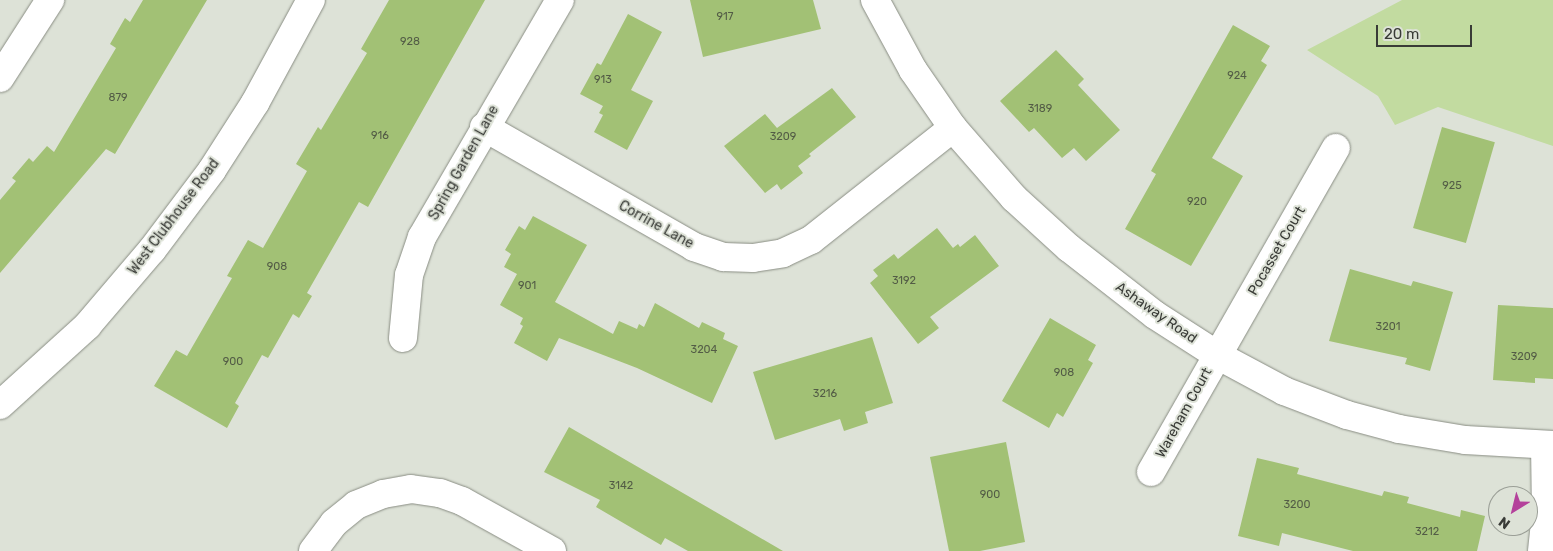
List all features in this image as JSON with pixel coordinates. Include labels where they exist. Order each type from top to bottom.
[{"type":"street","points":[[0,78],[9,46],[50,0]]},
{"type":"street","name":"West Clubhouse Road","points":[[0,405],[80,333],[152,250],[212,170],[255,103],[311,0]]},
{"type":"street","name":"Spring Garden Lane","points":[[403,338],[409,275],[422,237],[484,127],[560,0]]},
{"type":"street","name":"Ashaway Road","points":[[875,0],[913,70],[953,128],[1014,198],[1069,248],[1155,316],[1217,355],[1284,391],[1347,415],[1399,429],[1465,440],[1549,445]]},
{"type":"street","name":"Corrine Lane","points":[[484,127],[694,247],[723,257],[754,258],[783,253],[811,240],[953,128]]},
{"type":"street","name":"Pocasset Court","points":[[1217,355],[1336,148]]},
{"type":"street","name":"Wareham Court","points":[[1151,472],[1217,355]]},
{"type":"street","points":[[1542,551],[1546,515],[1549,445]]},
{"type":"street","points":[[313,551],[334,523],[356,505],[383,494],[412,489],[440,493],[462,501],[552,551]]},
{"type":"green space","points":[[1402,0],[1553,0],[1553,146],[1438,107],[1395,125],[1378,96],[1307,50]]},
{"type":"building","points":[[143,0],[207,0],[115,154],[106,149],[0,273],[0,200],[16,181],[12,178],[29,158],[33,162],[47,146],[54,152],[116,48],[110,44],[125,18],[130,22]]},
{"type":"building","points":[[389,0],[485,0],[368,207],[359,202],[307,293],[312,296],[299,318],[293,314],[268,358],[262,355],[235,403],[239,406],[227,428],[154,386],[176,350],[187,356],[232,278],[227,276],[248,240],[263,248],[307,171],[296,164],[318,127],[321,130],[367,53],[361,49]]},
{"type":"building","points":[[690,0],[813,0],[821,29],[703,57]]},
{"type":"building","points":[[628,14],[662,32],[631,90],[653,101],[627,150],[594,132],[603,115],[599,113],[603,106],[580,94],[597,63],[601,65]]},
{"type":"building","points":[[1233,25],[1270,46],[1261,61],[1267,65],[1212,158],[1243,176],[1191,266],[1125,229],[1156,174],[1151,171]]},
{"type":"building","points":[[1056,50],[1084,79],[1078,85],[1120,130],[1086,161],[1074,148],[1062,158],[1034,128],[1029,132],[1000,101]]},
{"type":"building","points":[[832,88],[856,117],[809,154],[811,156],[798,166],[803,173],[781,190],[777,184],[765,193],[724,146],[765,114],[777,128]]},
{"type":"building","points":[[1442,127],[1495,142],[1466,243],[1413,228]]},
{"type":"building","points":[[533,216],[587,245],[555,302],[613,334],[619,321],[637,329],[639,324],[644,327],[655,303],[699,328],[702,322],[725,333],[723,339],[738,346],[712,403],[637,368],[559,338],[547,361],[514,343],[523,326],[520,324],[523,318],[500,305],[517,274],[504,267],[511,254],[505,250],[519,226],[525,230]]},
{"type":"building","points":[[937,228],[953,248],[958,244],[960,247],[975,235],[999,266],[930,317],[939,328],[918,344],[870,283],[878,276],[873,270],[894,254],[898,259]]},
{"type":"building","points":[[1350,269],[1411,286],[1413,281],[1453,292],[1430,371],[1405,364],[1407,358],[1329,341]]},
{"type":"building","points":[[1498,305],[1553,308],[1553,379],[1535,378],[1535,383],[1493,380]]},
{"type":"building","points":[[1050,318],[1096,345],[1088,360],[1093,363],[1063,417],[1057,413],[1049,428],[1002,401]]},
{"type":"building","points":[[872,337],[893,403],[865,412],[868,423],[844,431],[840,419],[775,440],[753,372]]},
{"type":"building","points":[[569,427],[783,551],[688,551],[665,538],[661,545],[596,507],[600,500],[544,472]]},
{"type":"building","points":[[1006,442],[1025,542],[980,551],[949,551],[930,457]]},
{"type":"building","points":[[1257,458],[1299,468],[1297,474],[1382,496],[1384,491],[1409,497],[1407,503],[1460,517],[1461,510],[1485,516],[1477,551],[1353,551],[1282,533],[1279,546],[1238,536]]}]
